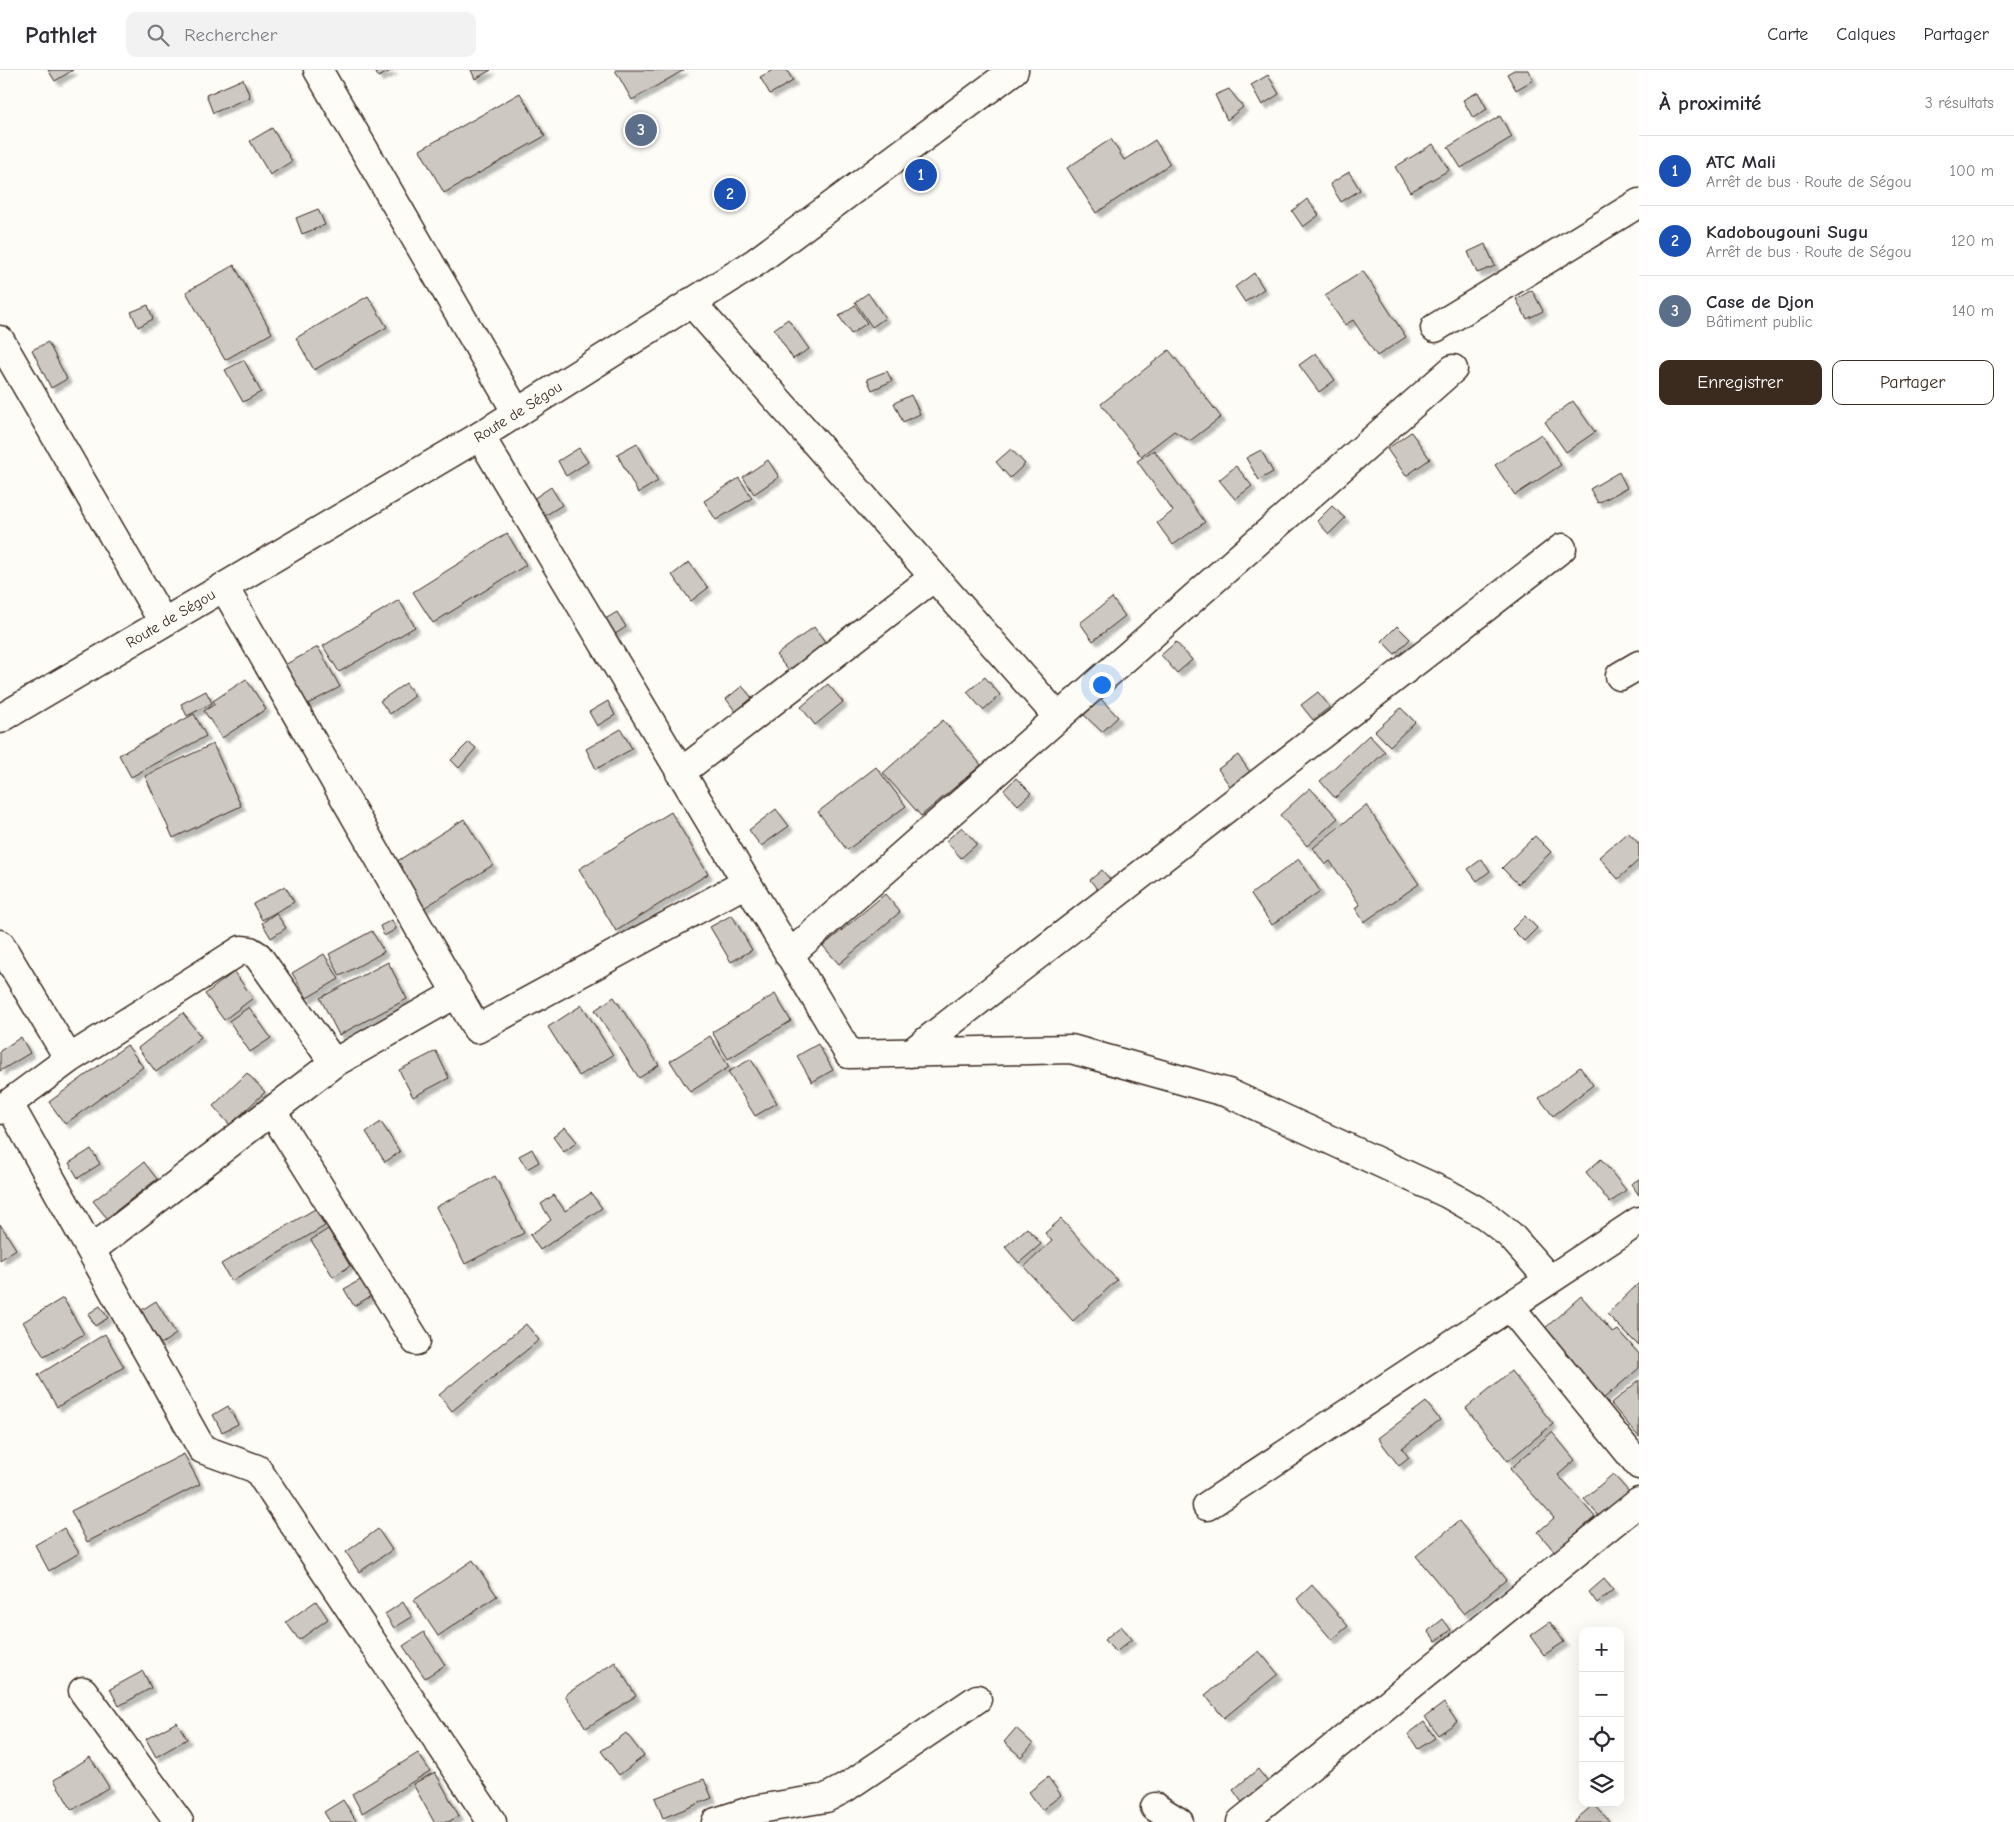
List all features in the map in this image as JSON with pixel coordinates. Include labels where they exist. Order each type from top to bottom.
[{"type":"main road","points":[[318,70],[517,413]]},
{"type":"main road","name":"Route de Ségou","points":[[0,719],[480,436],[756,262],[1014,70]]},
{"type":"main road","points":[[1435,328],[1639,203]]},
{"type":"main road","points":[[691,302],[1058,717]]},
{"type":"main road","points":[[0,340],[163,622]]},
{"type":"main road","points":[[789,955],[1453,369]]},
{"type":"main road","points":[[480,436],[849,1054],[1071,1049],[1228,1093],[1455,1198],[1485,1215],[1510,1235],[1549,1279]]},
{"type":"main road","points":[[911,1053],[1562,548]]},
{"type":"main road","points":[[680,773],[934,577]]},
{"type":"main road","points":[[224,587],[477,1029],[746,883]]},
{"type":"main road","points":[[0,944],[69,1059]]},
{"type":"main road","points":[[334,1063],[258,956],[250,951],[241,950],[69,1059],[5,1107],[91,1250],[202,1449],[257,1469],[492,1822]]},
{"type":"main road","points":[[91,1250],[334,1063],[456,993]]},
{"type":"main road","points":[[272,1111],[416,1341]]},
{"type":"main road","points":[[1207,1506],[1639,1221]]},
{"type":"main road","points":[[1510,1307],[1639,1466]]},
{"type":"main road","points":[[1241,1822],[1639,1502]]},
{"type":"main road","points":[[83,1692],[179,1822]]},
{"type":"main road","points":[[716,1822],[754,1810],[826,1798],[845,1788],[977,1698]]},
{"type":"main road","points":[[1155,1806],[1179,1822]]},
{"type":"building","points":[[48,70],[73,70],[55,81]]},
{"type":"building","points":[[375,70],[393,70],[378,77]]},
{"type":"building","points":[[471,70],[491,70],[475,79]]},
{"type":"building","points":[[615,70],[684,70],[632,100]]},
{"type":"building","points":[[773,70],[787,70],[793,81],[770,94],[760,77]]},
{"type":"building","points":[[1514,70],[1528,70],[1533,80],[1516,90],[1507,74]]},
{"type":"building","points":[[1268,75],[1279,94],[1262,105],[1251,85]]},
{"type":"building","points":[[243,79],[250,97],[213,113],[206,95]]},
{"type":"building","points":[[1229,89],[1243,107],[1227,120],[1215,95]]},
{"type":"building","points":[[1478,92],[1487,109],[1473,118],[1463,100]]},
{"type":"building","points":[[520,93],[545,136],[444,193],[420,150]]},
{"type":"building","points":[[1500,116],[1512,137],[1461,168],[1448,147]]},
{"type":"building","points":[[272,128],[292,161],[270,175],[250,141]]},
{"type":"building","points":[[1111,139],[1124,160],[1155,140],[1170,164],[1096,213],[1067,168]]},
{"type":"building","points":[[1433,144],[1449,170],[1410,192],[1395,167]]},
{"type":"building","points":[[1349,172],[1360,190],[1341,202],[1330,184]]},
{"type":"building","points":[[1307,199],[1319,215],[1303,227],[1292,211]]},
{"type":"building","points":[[318,209],[325,225],[302,234],[296,218]]},
{"type":"building","points":[[1485,244],[1495,266],[1477,273],[1468,252]]},
{"type":"building","points":[[234,265],[272,333],[225,360],[186,292]]},
{"type":"building","points":[[1363,271],[1406,337],[1377,356],[1353,320],[1345,325],[1325,296]]},
{"type":"building","points":[[1254,273],[1264,289],[1245,302],[1235,287]]},
{"type":"building","points":[[1532,290],[1543,311],[1527,319],[1516,299]]},
{"type":"building","points":[[868,293],[885,318],[872,327],[855,302]]},
{"type":"building","points":[[368,296],[387,327],[314,370],[296,338]]},
{"type":"building","points":[[148,305],[153,319],[138,327],[131,312]]},
{"type":"building","points":[[855,305],[867,323],[851,334],[839,316]]},
{"type":"building","points":[[788,319],[809,349],[793,359],[774,329]]},
{"type":"building","points":[[48,342],[67,379],[51,388],[32,350]]},
{"type":"building","points":[[1169,350],[1221,417],[1190,441],[1174,431],[1141,456],[1101,404]]},
{"type":"building","points":[[1316,353],[1335,380],[1319,392],[1299,365]]},
{"type":"building","points":[[244,360],[261,392],[243,402],[225,370]]},
{"type":"building","points":[[887,371],[892,381],[872,390],[867,379]]},
{"type":"building","points":[[911,395],[920,414],[903,422],[894,403]]},
{"type":"building","points":[[1573,401],[1595,432],[1566,452],[1545,422]]},
{"type":"building","points":[[1411,432],[1430,459],[1406,476],[1387,449]]},
{"type":"building","points":[[1541,434],[1561,465],[1515,495],[1495,465]]},
{"type":"building","points":[[637,443],[658,481],[638,493],[617,454]]},
{"type":"building","points":[[579,448],[588,462],[566,476],[558,461]]},
{"type":"building","points":[[1011,449],[1025,464],[1010,478],[996,462]]},
{"type":"building","points":[[1154,450],[1205,522],[1173,545],[1157,523],[1173,511],[1137,461]]},
{"type":"building","points":[[1261,450],[1273,472],[1259,480],[1246,458]]},
{"type":"building","points":[[768,460],[779,477],[754,494],[743,477]]},
{"type":"building","points":[[1236,466],[1252,486],[1235,499],[1219,480]]},
{"type":"building","points":[[1619,472],[1627,488],[1598,503],[1590,489]]},
{"type":"building","points":[[739,478],[752,498],[716,520],[704,501]]},
{"type":"building","points":[[551,487],[562,505],[543,517],[533,499]]},
{"type":"building","points":[[1332,506],[1345,518],[1329,534],[1317,521]]},
{"type":"building","points":[[507,533],[526,565],[433,623],[413,592]]},
{"type":"building","points":[[689,562],[708,588],[691,601],[672,575]]},
{"type":"building","points":[[1112,598],[1125,616],[1093,641],[1080,623]]},
{"type":"building","points":[[399,600],[415,627],[339,672],[323,646]]},
{"type":"building","points":[[617,612],[626,627],[612,636],[602,621]]},
{"type":"building","points":[[1397,626],[1410,639],[1395,654],[1382,641]]},
{"type":"building","points":[[814,627],[826,643],[789,671],[776,655]]},
{"type":"building","points":[[1176,642],[1192,660],[1177,673],[1161,655]]},
{"type":"building","points":[[318,647],[340,687],[300,708],[279,668]]},
{"type":"building","points":[[985,677],[1000,695],[983,710],[967,692]]},
{"type":"building","points":[[246,679],[266,709],[222,738],[204,711],[215,704],[213,701]]},
{"type":"building","points":[[406,683],[415,696],[390,714],[380,701]]},
{"type":"building","points":[[828,684],[843,702],[815,725],[801,707]]},
{"type":"building","points":[[742,686],[752,698],[736,712],[726,699]]},
{"type":"building","points":[[206,691],[212,703],[187,716],[181,704]]},
{"type":"building","points":[[1318,692],[1330,707],[1313,720],[1301,705]]},
{"type":"building","points":[[1101,699],[1118,717],[1102,732],[1084,715]]},
{"type":"building","points":[[608,701],[615,715],[597,726],[589,712]]},
{"type":"building","points":[[1401,708],[1415,722],[1390,746],[1375,731]]},
{"type":"building","points":[[194,714],[206,736],[131,777],[119,755]]},
{"type":"building","points":[[943,720],[981,765],[921,816],[883,773]]},
{"type":"building","points":[[621,729],[632,749],[596,769],[586,749]]},
{"type":"building","points":[[1369,735],[1385,752],[1335,798],[1320,781]]},
{"type":"building","points":[[469,742],[476,748],[459,768],[451,760]]},
{"type":"building","points":[[213,744],[241,806],[173,838],[145,776]]},
{"type":"building","points":[[1238,755],[1252,775],[1232,789],[1218,769]]},
{"type":"building","points":[[876,767],[906,806],[847,850],[818,812]]},
{"type":"building","points":[[1016,778],[1031,793],[1018,805],[1004,790]]},
{"type":"building","points":[[1310,788],[1338,818],[1307,846],[1280,815]]},
{"type":"building","points":[[1366,805],[1419,884],[1364,922],[1355,908],[1360,905],[1330,861],[1325,865],[1313,848]]},
{"type":"building","points":[[776,809],[789,826],[761,846],[749,830]]},
{"type":"building","points":[[671,812],[708,874],[616,931],[579,869]]},
{"type":"building","points":[[464,819],[493,865],[419,911],[391,865]]},
{"type":"building","points":[[962,827],[977,844],[961,858],[946,841]]},
{"type":"building","points":[[1628,832],[1639,844],[1639,860],[1618,879],[1599,857]]},
{"type":"building","points":[[1535,836],[1551,852],[1518,884],[1502,868]]},
{"type":"building","points":[[1299,859],[1320,891],[1272,925],[1251,894]]},
{"type":"building","points":[[1482,859],[1490,871],[1477,881],[1468,869]]},
{"type":"building","points":[[1102,870],[1114,884],[1101,894],[1090,880]]},
{"type":"building","points":[[285,886],[294,902],[262,920],[253,904]]},
{"type":"building","points":[[885,894],[900,912],[839,964],[823,946]]},
{"type":"building","points":[[276,913],[286,928],[271,938],[262,923]]},
{"type":"building","points":[[732,915],[752,950],[731,962],[710,927]]},
{"type":"building","points":[[1525,916],[1537,928],[1524,941],[1512,929]]},
{"type":"building","points":[[392,920],[396,929],[384,936],[380,926]]},
{"type":"building","points":[[372,931],[384,952],[340,976],[329,954]]},
{"type":"building","points":[[324,954],[339,979],[307,998],[292,973]]},
{"type":"building","points":[[388,962],[407,999],[339,1035],[320,998]]},
{"type":"building","points":[[234,972],[253,998],[224,1020],[205,994]]},
{"type":"building","points":[[775,994],[791,1021],[728,1059],[712,1032]]},
{"type":"building","points":[[614,997],[659,1065],[639,1078],[595,1010]]},
{"type":"building","points":[[582,1005],[613,1055],[579,1076],[548,1027]]},
{"type":"building","points":[[249,1007],[271,1038],[250,1052],[229,1021]]},
{"type":"building","points":[[183,1013],[201,1037],[156,1072],[138,1048]]},
{"type":"building","points":[[710,1036],[729,1067],[690,1092],[670,1061]]},
{"type":"building","points":[[21,1037],[30,1053],[0,1071],[0,1051]]},
{"type":"building","points":[[818,1044],[833,1070],[812,1082],[797,1056]]},
{"type":"building","points":[[127,1045],[143,1067],[65,1124],[49,1102]]},
{"type":"building","points":[[436,1051],[449,1078],[413,1097],[399,1070]]},
{"type":"building","points":[[751,1059],[777,1103],[755,1116],[728,1072]]},
{"type":"building","points":[[1580,1067],[1593,1085],[1553,1116],[1539,1098]]},
{"type":"building","points":[[247,1073],[265,1092],[230,1125],[213,1106]]},
{"type":"building","points":[[381,1122],[400,1152],[385,1162],[366,1132]]},
{"type":"building","points":[[565,1127],[577,1142],[564,1152],[553,1137]]},
{"type":"building","points":[[91,1149],[100,1164],[78,1178],[69,1163]]},
{"type":"building","points":[[532,1149],[539,1162],[527,1169],[519,1156]]},
{"type":"building","points":[[1601,1159],[1626,1190],[1610,1203],[1586,1172]]},
{"type":"building","points":[[144,1162],[157,1179],[107,1218],[93,1201]]},
{"type":"building","points":[[495,1176],[524,1233],[465,1264],[436,1207]]},
{"type":"building","points":[[1639,1179],[1639,1195],[1631,1184]]},
{"type":"building","points":[[591,1193],[602,1208],[540,1250],[530,1235],[551,1220],[541,1204],[554,1195],[565,1211]]},
{"type":"building","points":[[315,1209],[325,1226],[231,1281],[221,1264]]},
{"type":"building","points":[[1061,1219],[1117,1280],[1073,1321],[1024,1267],[1052,1241],[1045,1233]]},
{"type":"building","points":[[0,1224],[16,1249],[0,1260]]},
{"type":"building","points":[[1027,1228],[1041,1244],[1019,1263],[1005,1247]]},
{"type":"building","points":[[328,1229],[350,1266],[333,1277],[311,1240]]},
{"type":"building","points":[[362,1279],[371,1296],[354,1306],[344,1289]]},
{"type":"building","points":[[1639,1283],[1639,1346],[1607,1314]]},
{"type":"building","points":[[1581,1296],[1613,1333],[1618,1330],[1639,1354],[1639,1368],[1603,1399],[1543,1330]]},
{"type":"building","points":[[63,1298],[84,1334],[44,1357],[23,1322]]},
{"type":"building","points":[[156,1301],[176,1334],[161,1344],[140,1311]]},
{"type":"building","points":[[100,1306],[108,1318],[95,1326],[88,1314]]},
{"type":"building","points":[[526,1324],[539,1340],[452,1411],[439,1395]]},
{"type":"building","points":[[105,1334],[124,1367],[57,1407],[38,1375]]},
{"type":"building","points":[[1511,1371],[1553,1424],[1508,1461],[1466,1408]]},
{"type":"building","points":[[1639,1380],[1639,1437],[1611,1404]]},
{"type":"building","points":[[1426,1402],[1440,1420],[1402,1448],[1409,1458],[1399,1466],[1378,1438]]},
{"type":"building","points":[[228,1406],[238,1424],[222,1432],[213,1415]]},
{"type":"building","points":[[1552,1432],[1575,1460],[1558,1475],[1595,1517],[1555,1552],[1538,1532],[1554,1518],[1510,1469]]},
{"type":"building","points":[[184,1454],[200,1484],[87,1542],[71,1511]]},
{"type":"building","points":[[1613,1474],[1629,1492],[1600,1517],[1584,1499]]},
{"type":"building","points":[[1459,1521],[1506,1580],[1464,1614],[1416,1556]]},
{"type":"building","points":[[64,1528],[79,1553],[49,1571],[35,1545]]},
{"type":"building","points":[[378,1529],[392,1550],[359,1572],[346,1552]]},
{"type":"building","points":[[473,1560],[497,1596],[438,1636],[414,1600]]},
{"type":"building","points":[[1604,1579],[1613,1590],[1597,1603],[1589,1592]]},
{"type":"building","points":[[1312,1585],[1348,1626],[1332,1640],[1297,1599]]},
{"type":"building","points":[[316,1601],[328,1619],[299,1640],[286,1622]]},
{"type":"building","points":[[403,1602],[412,1617],[394,1628],[385,1614]]},
{"type":"building","points":[[1443,1619],[1451,1630],[1436,1641],[1428,1631]]},
{"type":"building","points":[[1550,1622],[1564,1642],[1544,1655],[1530,1636]]},
{"type":"building","points":[[1121,1626],[1132,1639],[1116,1652],[1104,1640]]},
{"type":"building","points":[[424,1632],[445,1665],[425,1678],[403,1646]]},
{"type":"building","points":[[1259,1651],[1278,1674],[1224,1718],[1205,1695]]},
{"type":"building","points":[[615,1662],[636,1696],[586,1728],[565,1695]]},
{"type":"building","points":[[143,1671],[151,1688],[119,1706],[110,1689]]},
{"type":"building","points":[[1444,1703],[1457,1722],[1438,1735],[1425,1717]]},
{"type":"building","points":[[177,1722],[187,1739],[156,1757],[146,1739]]},
{"type":"building","points":[[1424,1722],[1435,1738],[1418,1749],[1408,1734]]},
{"type":"building","points":[[1016,1728],[1033,1744],[1021,1757],[1004,1742]]},
{"type":"building","points":[[626,1733],[644,1756],[619,1775],[601,1751]]},
{"type":"building","points":[[418,1753],[430,1771],[362,1813],[352,1794]]},
{"type":"building","points":[[90,1757],[109,1787],[72,1810],[54,1780]]},
{"type":"building","points":[[1258,1769],[1270,1785],[1244,1805],[1233,1790]]},
{"type":"building","points":[[435,1772],[459,1816],[448,1822],[434,1822],[413,1784]]},
{"type":"building","points":[[1048,1777],[1061,1795],[1042,1810],[1029,1792]]},
{"type":"building","points":[[704,1779],[712,1798],[663,1818],[655,1798]]},
{"type":"building","points":[[343,1800],[357,1822],[330,1822],[324,1812]]},
{"type":"building","points":[[1590,1807],[1597,1807],[1610,1822],[1573,1822]]},
{"type":"place","name":"Case de Djon","points":[[641,130]]},
{"type":"place","name":"ATC Mali","points":[[921,175]]},
{"type":"place","name":"Kadobougouni Sugu","points":[[730,194]]}]
